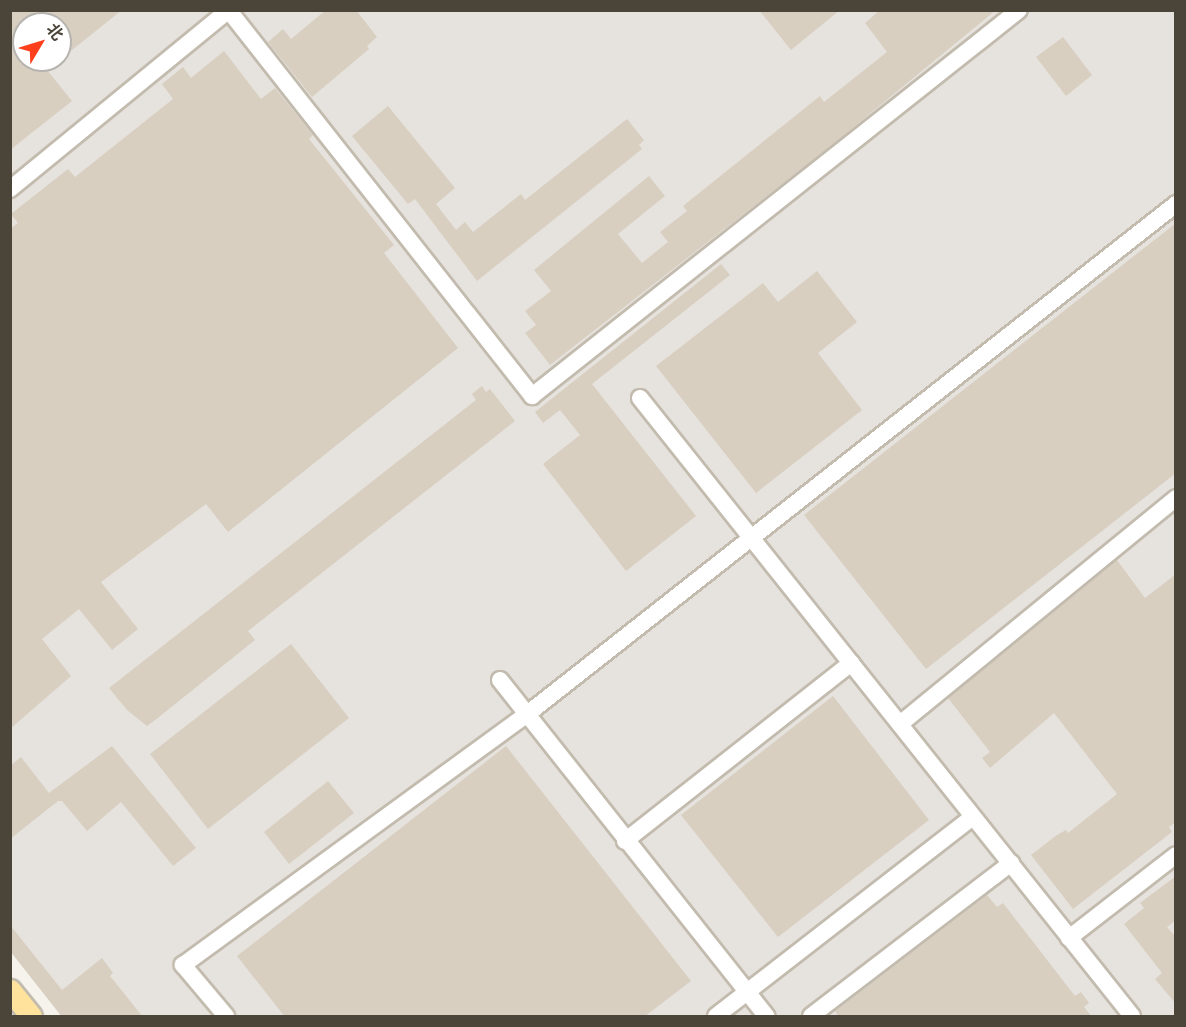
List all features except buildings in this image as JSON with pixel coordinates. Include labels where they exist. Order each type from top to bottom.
[{"type":"main road","points":[[10,990],[31,1017]]},
{"type":"street","points":[[10,189],[229,11],[532,396],[1019,10]]},
{"type":"street","points":[[226,1017],[183,965],[526,715],[1176,204]]},
{"type":"street","points":[[640,398],[753,537],[1131,1017]]},
{"type":"street","points":[[900,723],[1176,498]]},
{"type":"street","points":[[625,841],[851,663]]},
{"type":"street","points":[[500,680],[766,1017]]},
{"type":"street","points":[[716,1017],[973,817]]},
{"type":"street","points":[[1069,938],[1176,855]]},
{"type":"street","points":[[811,1017],[1011,863]]},
{"type":"shaded area","points":[[11,11],[1175,11],[1175,1016],[70,1016],[11,941]]}]
